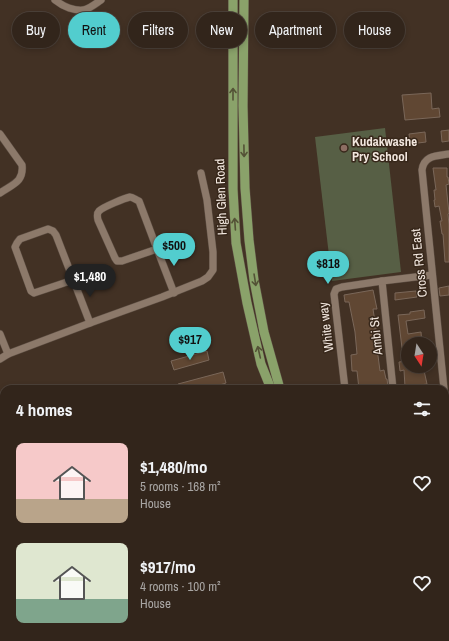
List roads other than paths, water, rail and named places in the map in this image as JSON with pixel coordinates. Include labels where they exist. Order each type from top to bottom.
[{"type":"main road","name":"High Glen Road","points":[[233,0],[233,189],[236,243],[247,304],[261,364],[269,385]]},
{"type":"main road","name":"High Glen Road","points":[[244,0],[243,106],[245,188],[249,240],[254,280],[264,332],[279,385]]},
{"type":"street","points":[[55,0],[61,5],[78,11],[90,8],[101,0]]},
{"type":"street","points":[[0,134],[22,165],[22,175],[18,181],[0,192]]},
{"type":"street","name":"Cross Rd East","points":[[445,385],[446,374],[432,275],[422,170],[426,160],[433,156],[449,154]]},
{"type":"street","points":[[0,359],[8,354],[174,293],[208,277],[213,270],[213,252],[207,200],[201,174]]},
{"type":"street","points":[[158,248],[122,261],[117,261],[98,220],[97,214],[99,210],[129,197],[139,201],[158,248],[174,293]]},
{"type":"street","points":[[73,280],[34,293],[31,292],[15,247],[17,243],[20,240],[48,229],[53,231],[56,235],[90,323]]},
{"type":"street","name":"White way","points":[[345,385],[334,294],[336,289],[382,281],[432,275]]},
{"type":"street","name":"Ambi St","points":[[382,281],[393,385]]},
{"type":"street","points":[[0,334],[8,354]]},
{"type":"place","name":"Kudakwashe Pry School","points":[[344,148]]}]
